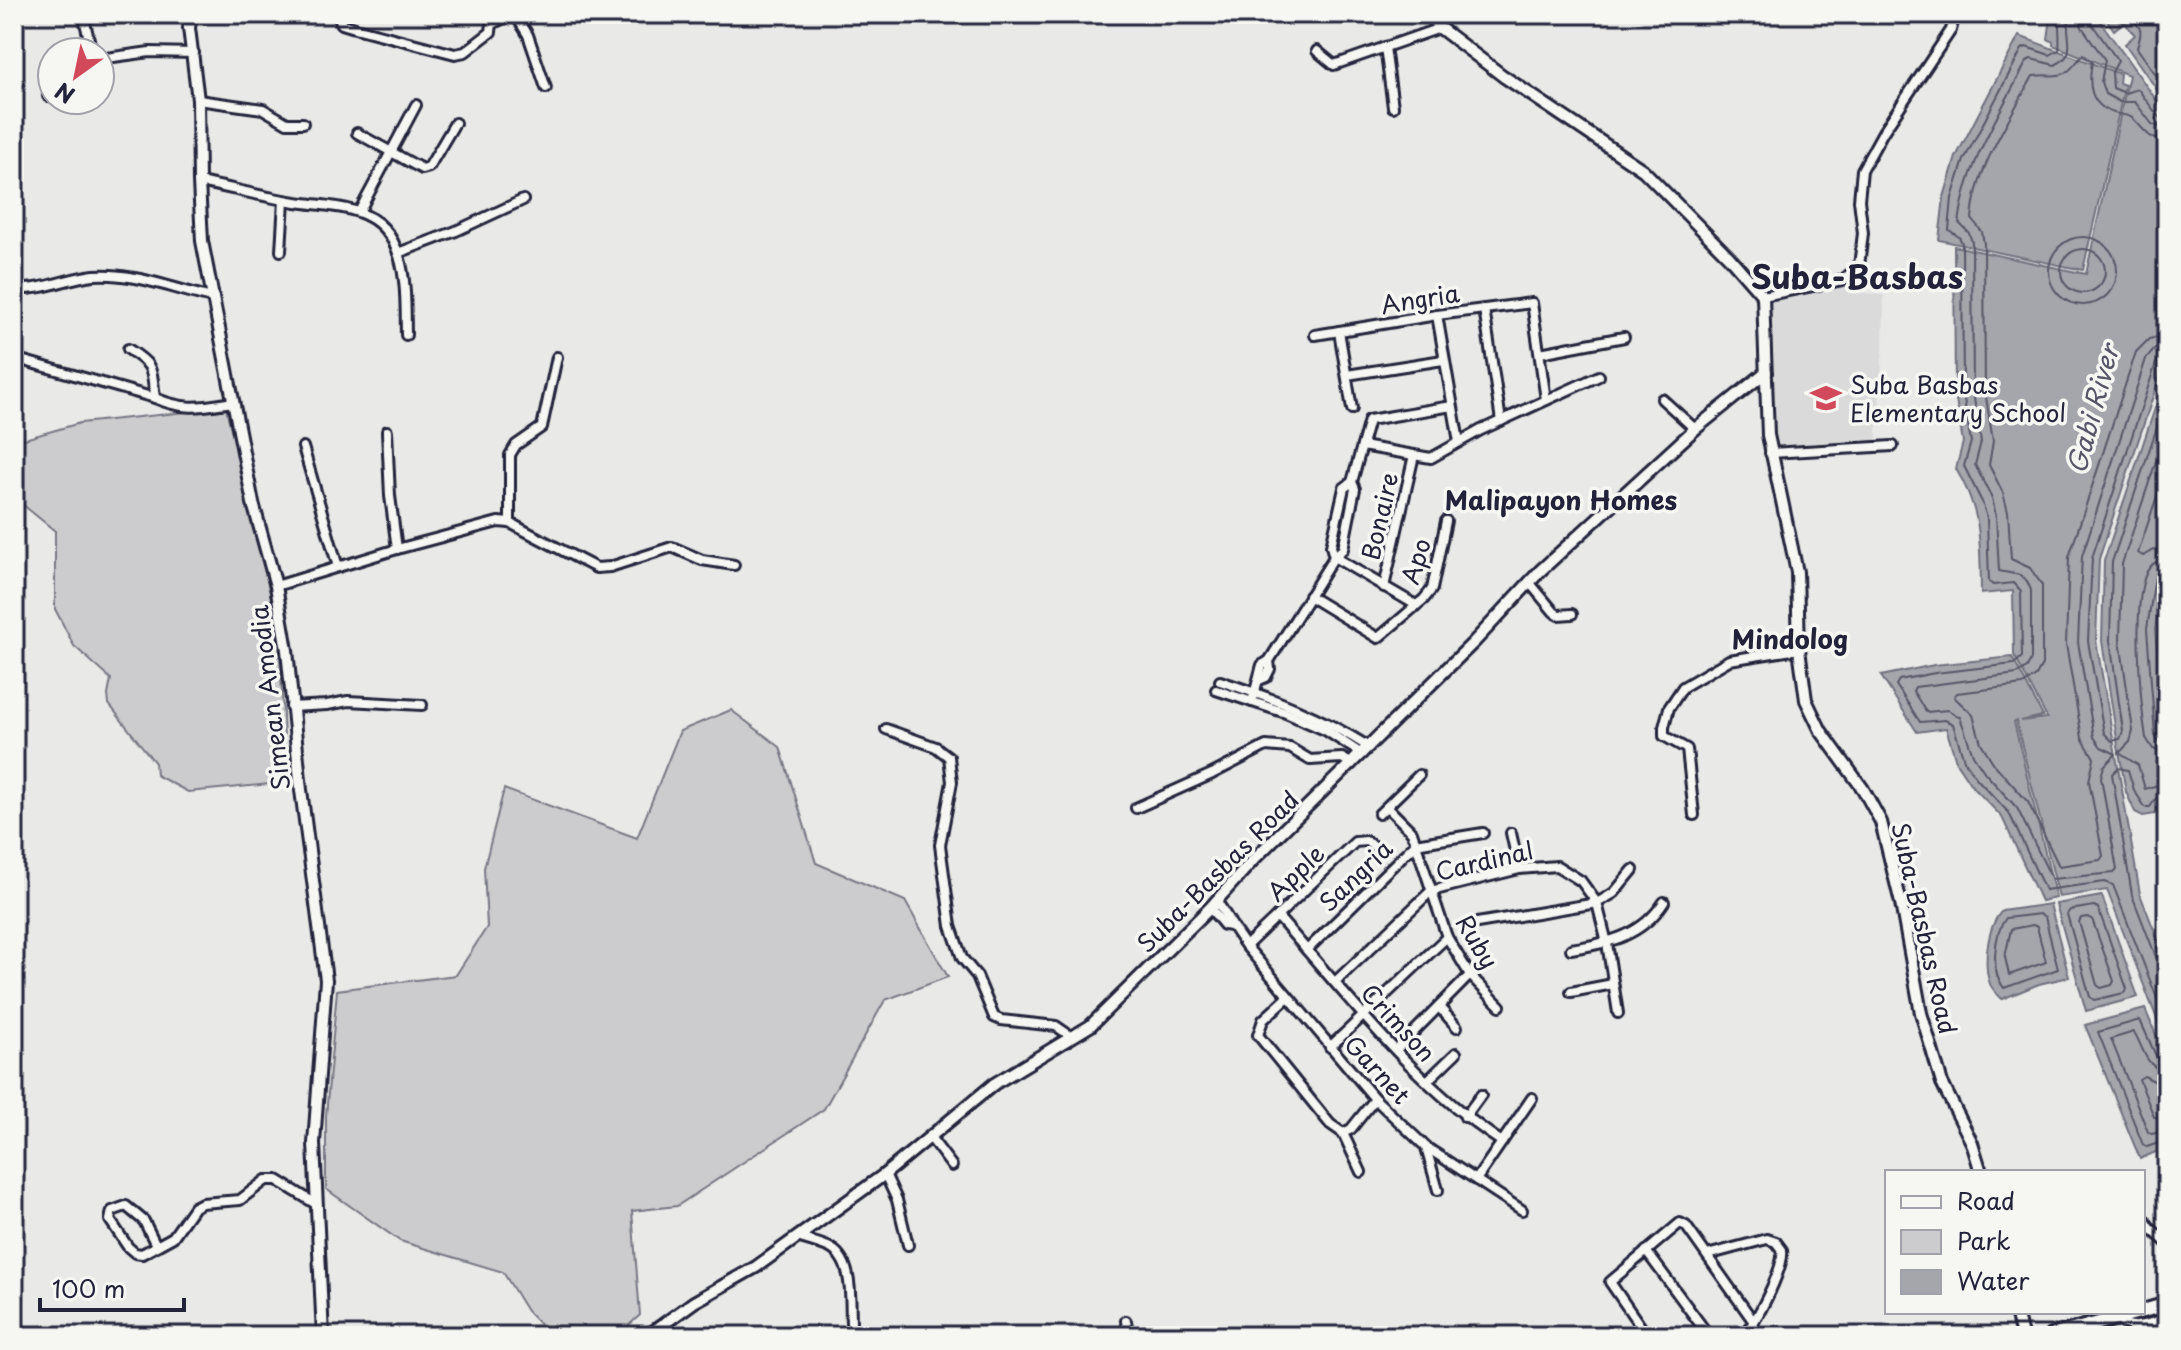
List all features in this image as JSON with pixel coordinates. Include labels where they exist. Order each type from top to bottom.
[{"type":"main road","points":[[2145,1310],[2167,1304]]},
{"type":"main road","points":[[2051,1336],[2132,1314]]},
{"type":"street","name":"Simean Amodia","points":[[191,14],[189,28],[198,100],[202,241],[253,503],[276,586],[287,650],[291,707],[326,980],[314,1114],[323,1336]]},
{"type":"street","points":[[337,14],[342,24],[455,54],[465,52],[491,32],[493,18],[514,14],[528,35],[546,88]]},
{"type":"street","points":[[1428,14],[1440,28],[1503,76],[1643,170],[1763,296],[1843,280],[1859,266],[1863,233],[1859,200],[1862,170],[1883,132],[1951,30],[1955,14]]},
{"type":"street","points":[[84,18],[88,36]]},
{"type":"street","points":[[1317,51],[1334,65],[1440,28]]},
{"type":"street","points":[[1385,47],[1393,107]]},
{"type":"street","points":[[116,54],[194,53]]},
{"type":"street","points":[[198,100],[263,109],[287,123],[303,123]]},
{"type":"street","points":[[359,212],[416,105]]},
{"type":"street","points":[[357,133],[416,168],[429,167],[455,123]]},
{"type":"street","points":[[199,182],[359,212],[382,227],[398,253],[405,272],[406,335]]},
{"type":"street","points":[[281,251],[284,200]]},
{"type":"street","points":[[398,253],[523,200]]},
{"type":"street","points":[[14,289],[29,290],[92,275],[110,275],[212,298]]},
{"type":"street","name":"Suba-Basbas Road","points":[[1763,296],[1770,453],[1797,572],[1799,649],[1806,700],[1881,822],[1901,903],[1921,1013],[1942,1083],[1972,1143],[1980,1170]]},
{"type":"street","name":"Angria","points":[[1315,335],[1532,303],[1540,353]]},
{"type":"street","points":[[1484,309],[1501,421]]},
{"type":"street","points":[[1437,315],[1459,442]]},
{"type":"street","points":[[1339,331],[1352,409]]},
{"type":"street","points":[[1546,400],[1540,353],[1624,337]]},
{"type":"street","points":[[128,349],[151,366],[155,398]]},
{"type":"street","points":[[510,523],[510,455],[516,445],[542,427],[557,357]]},
{"type":"street","points":[[14,358],[155,398],[176,407],[193,409],[233,402]]},
{"type":"street","points":[[1347,375],[1443,360]]},
{"type":"street","name":"Suba-Basbas Road","points":[[647,1336],[694,1302],[756,1267],[885,1174],[994,1084],[1090,1026],[1529,582],[1695,429],[1766,372]]},
{"type":"street","points":[[1362,446],[1431,458],[1501,421],[1599,376]]},
{"type":"street","points":[[1662,399],[1695,429]]},
{"type":"street","points":[[1252,702],[1259,680],[1266,677],[1270,669],[1269,661],[1334,557],[1343,549],[1355,489],[1352,482],[1369,420],[1452,406]]},
{"type":"street","points":[[387,431],[390,496],[397,549]]},
{"type":"street","points":[[1770,453],[1893,446]]},
{"type":"street","points":[[303,447],[338,567]]},
{"type":"street","name":"Bonaire","points":[[1384,587],[1414,455]]},
{"type":"street","name":"Apo","points":[[1309,596],[1378,638],[1432,589],[1446,521]]},
{"type":"street","points":[[276,586],[498,522],[510,523],[596,568],[610,567],[672,547],[702,560],[734,565]]},
{"type":"street","points":[[1334,557],[1416,605]]},
{"type":"street","points":[[1529,582],[1558,615],[1572,614]]},
{"type":"street","points":[[1694,815],[1687,749],[1664,736],[1666,718],[1676,694],[1729,660],[1799,649]]},
{"type":"street","points":[[1220,681],[1330,722],[1366,750]]},
{"type":"street","points":[[1216,690],[1325,730],[1366,750]]},
{"type":"street","points":[[291,707],[348,701],[422,705]]},
{"type":"street","points":[[886,729],[936,747],[949,757],[952,782],[940,845],[951,926],[962,958],[977,976],[994,1017],[1056,1026],[1072,1037]]},
{"type":"street","points":[[1136,808],[1266,746],[1290,748],[1310,760],[1342,758],[1352,764]]},
{"type":"street","points":[[1379,814],[1419,775]]},
{"type":"street","name":"Ruby","points":[[1387,807],[1412,832],[1447,937],[1470,975],[1500,1006]]},
{"type":"street","name":"Sangria","points":[[1307,950],[1415,844],[1483,833]]},
{"type":"street","points":[[1511,833],[1519,869]]},
{"type":"street","name":"Apple","points":[[1246,946],[1355,842],[1366,841],[1375,847]]},
{"type":"street","name":"Cardinal","points":[[1335,982],[1431,891],[1519,869],[1557,866],[1581,881],[1597,903],[1618,1013]]},
{"type":"street","points":[[1477,923],[1597,903],[1614,893],[1633,870]]},
{"type":"street","points":[[1571,949],[1607,943],[1634,932],[1664,902]]},
{"type":"street","name":"Garnet","points":[[1213,904],[1230,919],[1231,926],[1287,998],[1375,1099],[1426,1147],[1522,1210]]},
{"type":"street","name":"Crimson","points":[[1278,917],[1396,1050],[1465,1117],[1502,1142]]},
{"type":"street","points":[[1330,1047],[1447,937]]},
{"type":"street","points":[[1396,1050],[1470,975]]},
{"type":"street","points":[[1571,992],[1613,984]]},
{"type":"street","points":[[1287,998],[1263,1020],[1258,1035],[1330,1124],[1343,1133],[1361,1172]]},
{"type":"street","points":[[1439,1007],[1457,1027]]},
{"type":"street","points":[[1427,1081],[1456,1053]]},
{"type":"street","points":[[1465,1117],[1481,1095]]},
{"type":"street","points":[[1476,1180],[1532,1098]]},
{"type":"street","points":[[1343,1133],[1351,1129],[1375,1099]]},
{"type":"street","points":[[930,1137],[952,1166]]},
{"type":"street","points":[[1426,1147],[1438,1190]]},
{"type":"street","points":[[885,1174],[897,1200],[908,1245]]},
{"type":"street","points":[[156,1245],[144,1221],[126,1206],[112,1211],[110,1220],[135,1253],[147,1253],[178,1233],[194,1207],[202,1203],[240,1200],[266,1180],[277,1180],[316,1204]]},
{"type":"street","points":[[2145,1220],[2167,1243]]},
{"type":"street","points":[[1647,1336],[1609,1284],[1682,1223],[1754,1322]]},
{"type":"street","points":[[797,1237],[832,1248],[847,1270],[851,1323]]},
{"type":"street","points":[[1707,1255],[1767,1239],[1781,1247],[1780,1265],[1754,1322],[1743,1336]]},
{"type":"street","points":[[1646,1251],[1709,1336]]},
{"type":"street","points":[[2016,1314],[2022,1336]]},
{"type":"street","points":[[2118,1319],[2132,1327],[2167,1318]]},
{"type":"street","points":[[1126,1321],[1129,1336]]},
{"type":"street","points":[[379,1336],[388,1336]]},
{"type":"shaded area","name":"Suba Basbas Elementary School","points":[[1859,284],[1864,293],[1884,295],[1876,445],[1773,450],[1769,296]]},
{"type":"green space","points":[[226,408],[279,630],[285,758],[290,782],[188,792],[156,775],[155,763],[109,704],[111,679],[74,646],[55,609],[55,531],[22,504],[14,506],[14,442],[80,423]]},
{"type":"green space","points":[[731,710],[780,747],[816,863],[905,901],[948,977],[885,1000],[824,1109],[677,1206],[632,1211],[640,1315],[617,1336],[551,1336],[527,1311],[503,1272],[400,1241],[326,1189],[326,1116],[337,990],[456,975],[487,927],[484,868],[504,789],[637,838],[680,731]]},
{"type":"water","name":"Gabi River","points":[[2038,14],[2095,14],[2167,115],[2167,354],[2099,559],[2096,640],[2140,894],[2167,963],[2167,1045],[2107,890],[2059,897],[2016,721],[2056,898],[2041,901],[2002,817],[1971,785],[1957,764],[1946,728],[1917,732],[1881,676],[1934,665],[2012,657],[2043,716],[2020,721],[2047,718],[2014,655],[2013,591],[1981,594],[1976,515],[1956,469],[1963,442],[1955,394],[1954,246],[2086,274],[2129,75],[2053,45],[2048,39],[2051,18]]},
{"type":"water","points":[[2103,14],[2167,14],[2167,104],[2125,44],[2135,35],[2124,22],[2114,30]]},
{"type":"water","points":[[2019,36],[2120,74],[2119,83],[2125,85],[2083,270],[1939,240],[1944,197],[1956,157]]},
{"type":"water","points":[[2167,372],[2167,564],[2155,629],[2167,765],[2166,790],[2162,805],[2155,814],[2143,816],[2135,812],[2126,792],[2118,746],[2102,641],[2104,561]]},
{"type":"water","points":[[2102,896],[2138,997],[2086,1011],[2056,904]]},
{"type":"water","points":[[2050,904],[2069,977],[2039,984],[2002,999],[1990,984],[1987,967],[1990,936],[1997,918],[2002,911]]},
{"type":"water","points":[[2145,1009],[2167,1061],[2167,1147],[2140,1159],[2085,1025]]},
{"type":"place","name":"Suba Basbas Elementary School","points":[[1826,398]]},
{"type":"district","name":"Suba-Basbas","points":[[1857,276]]},
{"type":"district","name":"Malipayon Homes","points":[[1561,499]]},
{"type":"district","name":"Mindolog","points":[[1790,638]]}]
